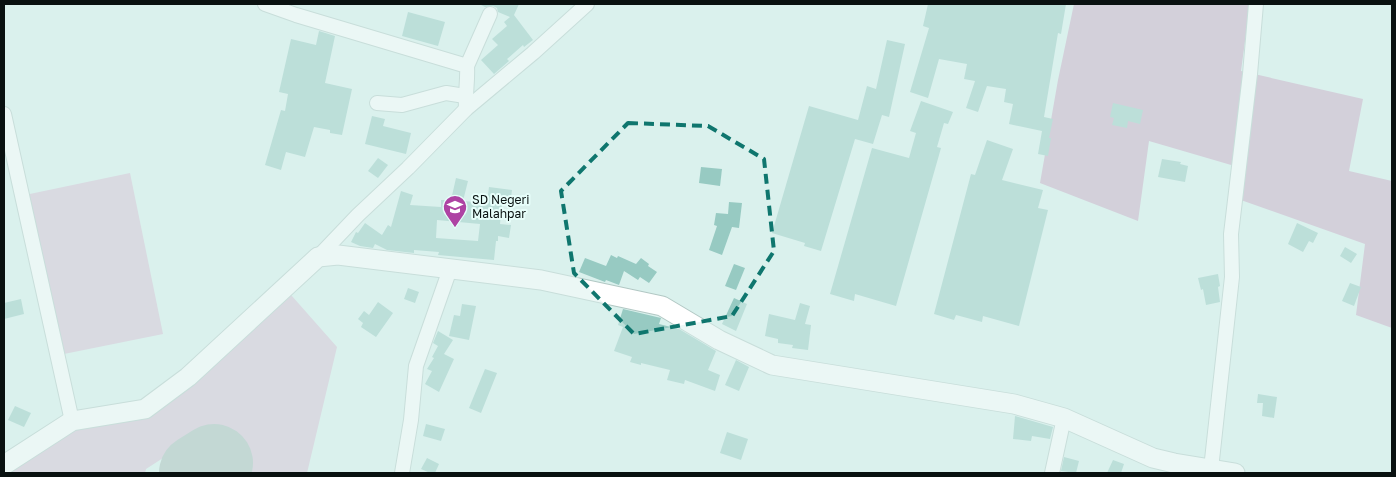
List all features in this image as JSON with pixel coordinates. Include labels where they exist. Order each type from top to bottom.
[{"type":"street","points":[[264,4],[296,9],[467,66]]},
{"type":"street","points":[[4,465],[72,421],[145,409],[188,377],[318,257],[358,214],[408,168],[466,102],[533,52],[587,4]]},
{"type":"street","points":[[1212,469],[1232,277],[1231,234],[1250,74],[1256,4]]},
{"type":"street","points":[[466,102],[467,66],[490,14]]},
{"type":"street","points":[[377,103],[402,105],[446,93],[466,102]]},
{"type":"street","points":[[4,114],[7,146],[72,421]]},
{"type":"street","points":[[318,257],[338,255],[540,280],[662,306],[719,340],[772,365],[1014,404],[1064,418],[1153,458],[1236,473]]},
{"type":"street","points":[[402,473],[411,420],[416,366],[450,269]]},
{"type":"street","points":[[1052,473],[1064,418]]},
{"type":"highlighted area","points":[[628,123],[708,126],[764,159],[774,251],[732,316],[634,334],[574,273],[561,191]]},
{"type":"shaded area","points":[[1074,4],[1250,4],[1241,71],[1363,99],[1349,171],[1392,181],[1392,328],[1356,315],[1365,244],[1238,199],[1238,167],[1149,141],[1138,221],[1040,183],[1058,80]]},
{"type":"shaded area","points":[[130,173],[163,334],[59,355],[25,195]]},
{"type":"shaded area","points":[[284,287],[337,347],[307,473],[221,473],[197,436],[146,469],[145,473],[4,473],[67,422],[156,403]]},
{"type":"building","points":[[479,4],[519,4],[514,15],[533,40],[524,47],[523,45],[494,74],[481,60],[498,45],[492,39],[507,26],[504,22],[510,17],[498,12],[497,8],[493,6],[485,7]]},
{"type":"building","points":[[928,4],[1066,4],[1061,34],[1058,33],[1044,117],[1053,119],[1048,156],[1038,154],[1042,131],[1009,124],[1013,104],[1004,102],[1006,89],[987,86],[978,112],[966,108],[975,81],[964,79],[967,64],[939,59],[928,98],[910,92],[929,28],[923,26]]},
{"type":"building","points":[[408,12],[445,22],[438,46],[402,36]]},
{"type":"building","points":[[319,31],[335,36],[325,83],[352,89],[342,135],[330,133],[330,130],[314,127],[305,157],[286,152],[281,170],[265,165],[281,110],[285,111],[288,94],[279,92],[291,39],[316,45]]},
{"type":"building","points":[[887,40],[905,44],[889,117],[882,115],[873,144],[855,139],[821,251],[804,246],[805,243],[772,233],[809,106],[858,120],[867,86],[876,89]]},
{"type":"building","points":[[921,101],[953,112],[948,124],[944,123],[937,147],[941,148],[896,306],[855,294],[854,301],[830,294],[872,148],[909,158],[916,133],[910,131]]},
{"type":"building","points":[[1113,103],[1143,110],[1140,124],[1128,121],[1127,128],[1112,125],[1114,118],[1110,117]]},
{"type":"building","points":[[372,116],[385,119],[383,126],[411,133],[406,154],[365,144]]},
{"type":"building","points":[[987,140],[1013,149],[1002,180],[1043,190],[1038,208],[1048,210],[1019,326],[983,316],[982,322],[956,315],[954,320],[934,314],[971,174],[975,175]]},
{"type":"building","points":[[378,158],[388,165],[378,178],[368,171]]},
{"type":"building","points":[[1162,159],[1181,162],[1180,164],[1188,166],[1185,182],[1158,177]]},
{"type":"building","points":[[701,167],[722,169],[720,186],[699,183]]},
{"type":"building","points":[[456,178],[468,181],[463,201],[487,203],[489,187],[512,190],[510,205],[502,204],[500,224],[511,225],[509,238],[498,236],[494,260],[438,255],[439,252],[414,250],[414,253],[387,250],[375,244],[373,248],[351,242],[356,232],[358,233],[365,223],[382,235],[388,225],[391,227],[401,191],[413,195],[410,205],[441,207],[441,200],[451,200]],"holes":[[[437,220],[480,224],[478,241],[436,238]]]},
{"type":"building","points":[[729,202],[742,203],[739,228],[732,227],[722,255],[709,250],[717,226],[714,225],[716,213],[728,214]]},
{"type":"building","points":[[1297,223],[1318,233],[1313,243],[1309,241],[1303,252],[1288,244]]},
{"type":"building","points":[[1345,247],[1357,254],[1351,263],[1340,256]]},
{"type":"building","points":[[611,255],[636,264],[641,258],[657,272],[649,283],[640,277],[638,280],[624,271],[619,285],[579,272],[585,258],[606,266]]},
{"type":"building","points":[[734,264],[745,268],[736,290],[725,286]]},
{"type":"building","points":[[1218,274],[1220,302],[1206,305],[1203,289],[1201,290],[1198,278]]},
{"type":"building","points":[[1350,283],[1361,287],[1354,306],[1342,301]]},
{"type":"building","points":[[408,288],[419,292],[415,303],[404,299]]},
{"type":"building","points":[[734,298],[747,304],[736,331],[722,324]]},
{"type":"building","points":[[21,299],[24,314],[4,319],[4,303]]},
{"type":"building","points":[[378,302],[393,313],[376,337],[361,327],[363,323],[358,319],[364,311],[369,315]]},
{"type":"building","points":[[800,303],[810,306],[805,324],[811,325],[808,350],[792,348],[793,345],[778,343],[778,339],[765,336],[769,314],[795,320]]},
{"type":"building","points":[[462,304],[476,306],[469,340],[449,336],[454,315],[460,316]]},
{"type":"building","points":[[623,309],[661,318],[659,324],[679,329],[716,351],[708,370],[720,375],[715,391],[685,380],[684,384],[667,380],[670,370],[630,362],[632,357],[614,351],[623,327],[618,325]]},
{"type":"building","points":[[438,331],[453,340],[444,354],[454,359],[439,392],[425,384],[432,371],[427,369],[434,358],[432,357],[438,346],[433,343]]},
{"type":"building","points":[[736,360],[749,367],[739,391],[725,385]]},
{"type":"building","points":[[485,369],[497,373],[481,413],[469,408]]},
{"type":"building","points":[[1258,394],[1277,397],[1274,418],[1262,416],[1263,403],[1257,403]]},
{"type":"building","points":[[15,406],[31,413],[24,427],[8,420]]},
{"type":"building","points":[[1015,416],[1053,427],[1050,439],[1032,436],[1031,441],[1013,439]]},
{"type":"building","points":[[426,424],[445,429],[441,441],[423,436]]},
{"type":"building","points":[[727,432],[748,439],[741,460],[720,453]]},
{"type":"building","points":[[1064,457],[1079,461],[1076,473],[1061,471]]},
{"type":"building","points":[[427,458],[439,464],[435,473],[421,469]]},
{"type":"building","points":[[1113,460],[1124,464],[1121,473],[1107,473]]},
{"type":"runway","points":[[198,473],[214,463]]},
{"type":"place","name":"SD Negeri Malahpar","points":[[455,228]]}]
